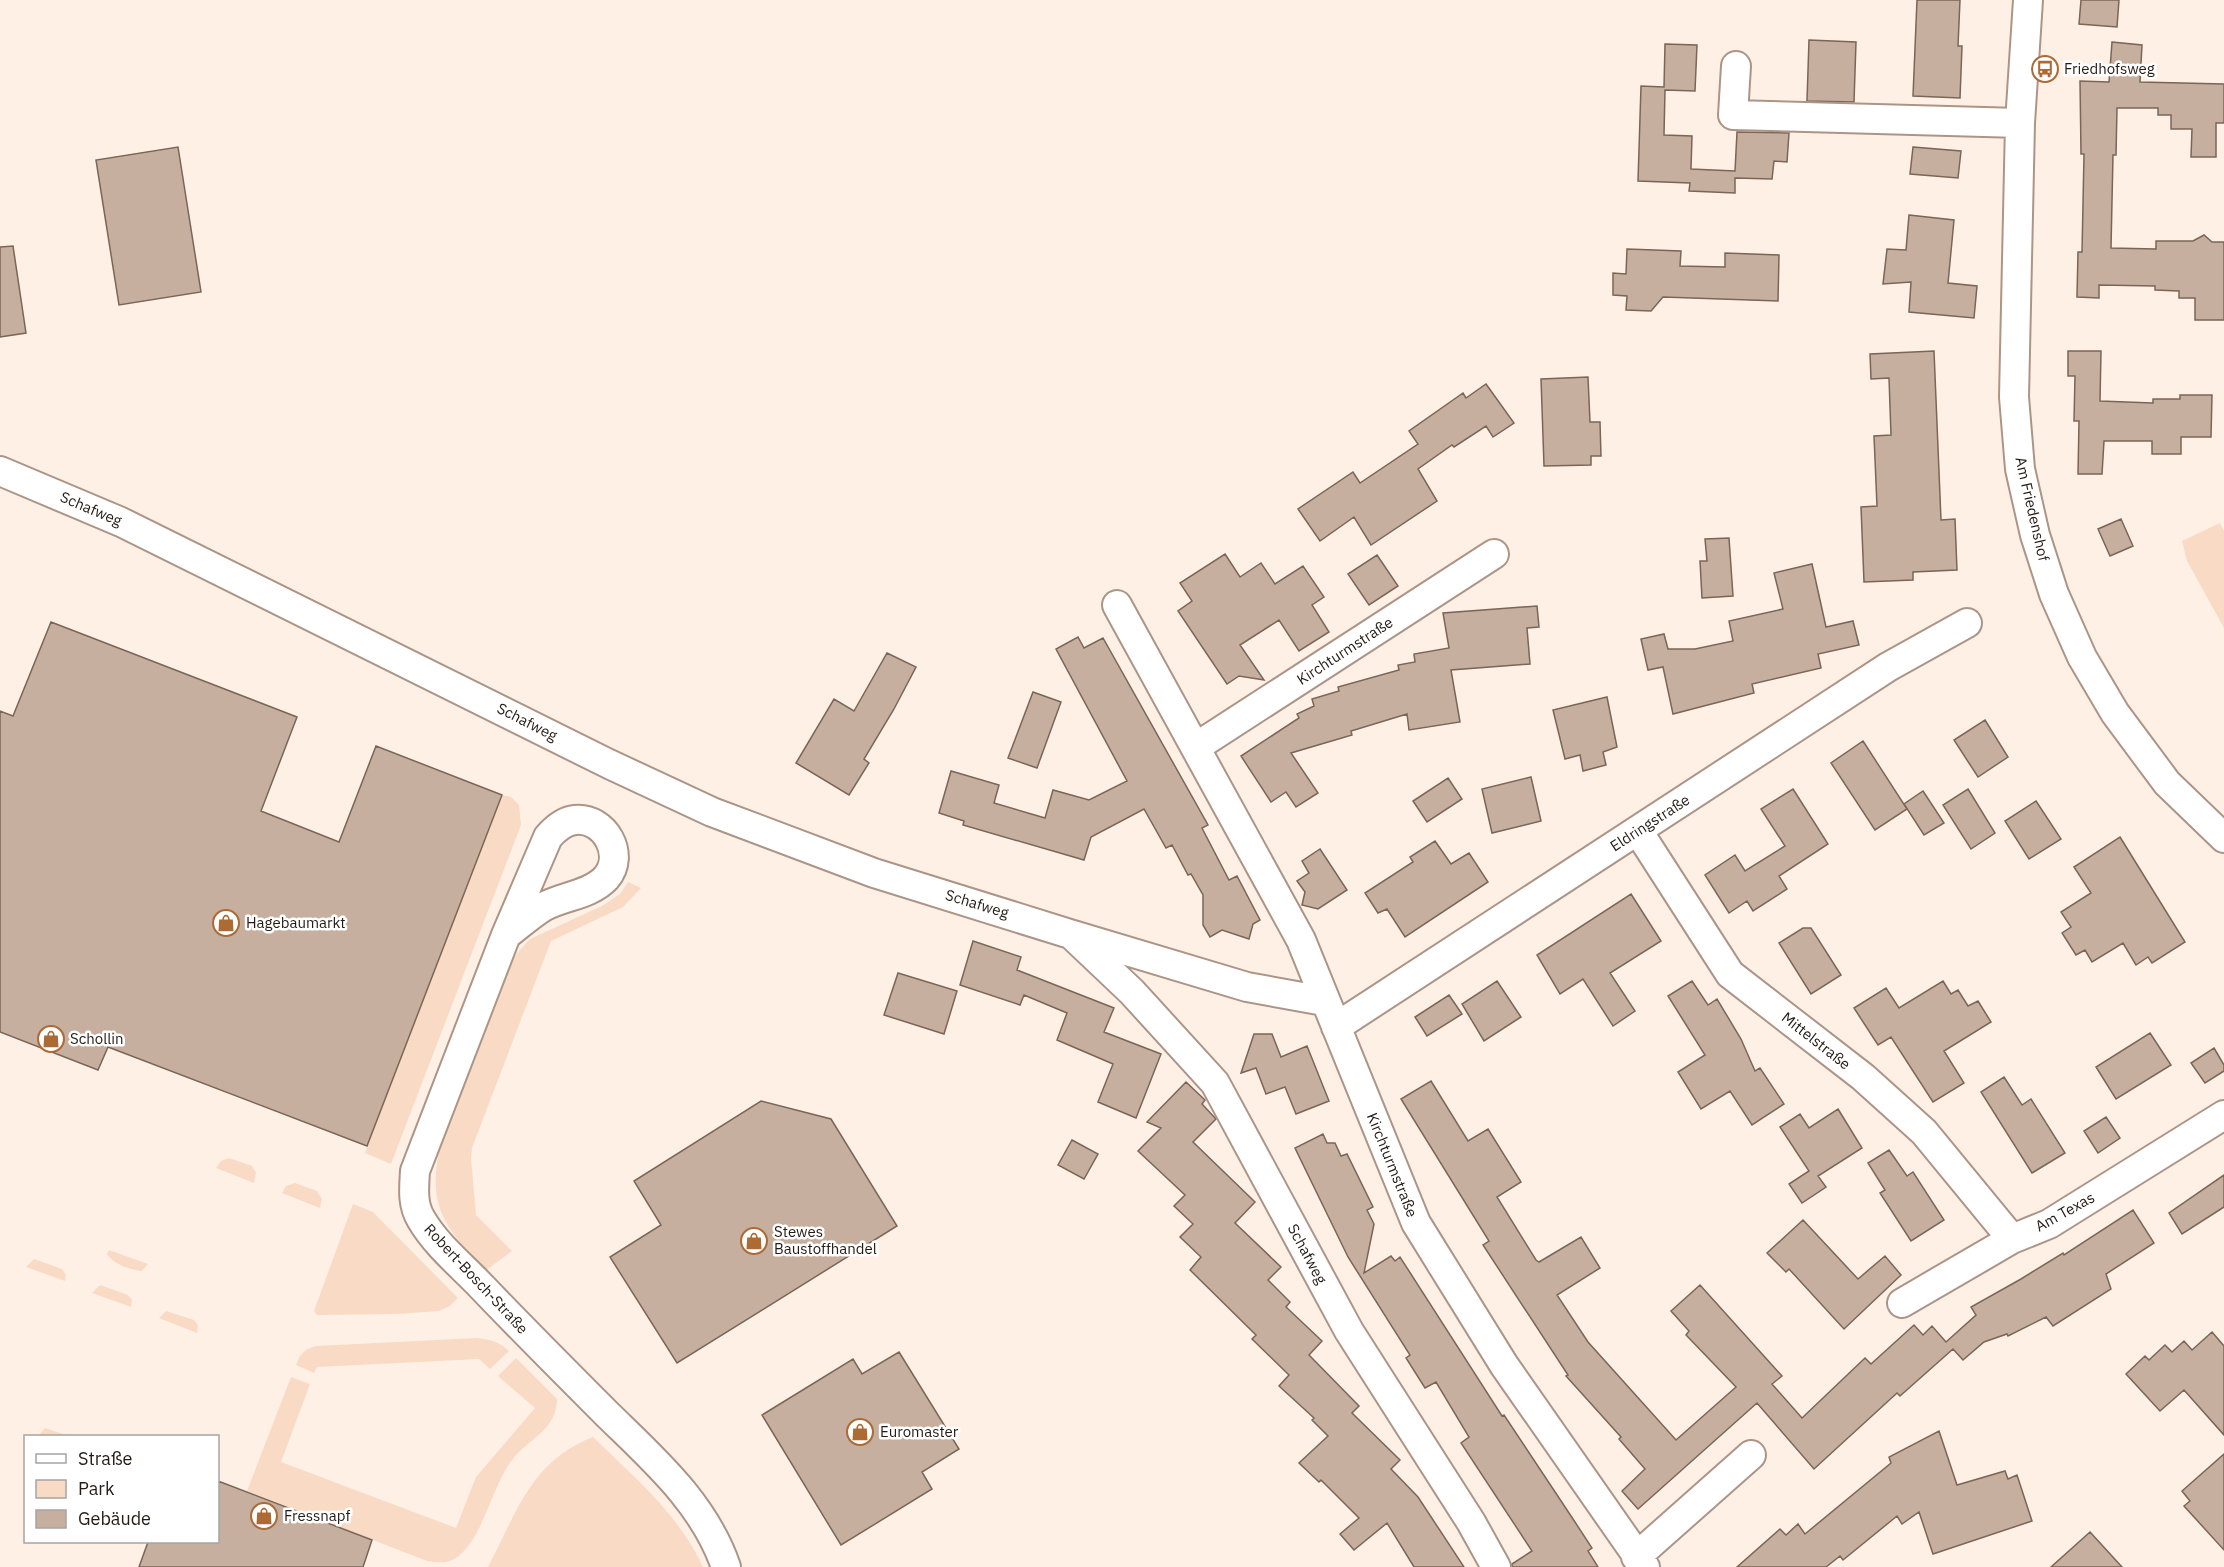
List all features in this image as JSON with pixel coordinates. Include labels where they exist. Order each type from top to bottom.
[{"type":"street","name":"Am Friedenshof","points":[[2028,0],[2020,123],[2014,397],[2020,469],[2035,535],[2054,594],[2082,657],[2115,713],[2167,783],[2224,838]]},
{"type":"street","points":[[1736,66],[1733,115],[2020,123]]},
{"type":"street","name":"Schafweg","points":[[0,471],[121,522],[609,764],[712,812],[874,873],[1070,934],[1247,987],[1324,1001]]},
{"type":"street","name":"Kirchturmstraße","points":[[1196,747],[1494,554]]},
{"type":"street","name":"Kirchturmstraße","points":[[1117,605],[1301,940],[1416,1223],[1504,1365],[1641,1562],[1751,1455]]},
{"type":"street","name":"Eldringstraße","points":[[1336,1027],[1888,667],[1967,623]]},
{"type":"street","name":"Mittelstraße","points":[[1638,831],[1730,974],[1863,1077],[1924,1132],[2012,1239]]},
{"type":"street","name":"Schafweg","points":[[1070,934],[1132,992],[1215,1083],[1349,1331],[1471,1522],[1496,1567]]},
{"type":"street","name":"Robert-Bosch-Straße","points":[[506,935],[415,1171],[413,1195],[420,1217],[431,1234],[511,1317],[677,1483],[701,1515],[719,1548],[726,1567]]},
{"type":"street","name":"Am Texas","points":[[1902,1303],[2012,1239],[2049,1224],[2224,1115]]},
{"type":"green space","points":[[2220,523],[2224,531],[2224,628],[2187,561],[2182,541]]},
{"type":"green space","points":[[502,795],[511,797],[519,805],[521,825],[391,1164],[365,1153]]},
{"type":"green space","points":[[628,882],[641,888],[623,907],[551,941],[472,1148],[476,1215],[512,1251],[485,1271],[458,1240],[441,1212],[436,1181],[442,1140],[506,971],[518,952],[530,939],[602,906],[620,894]]},
{"type":"green space","points":[[229,1158],[252,1166],[256,1173],[254,1183],[216,1168],[221,1161]]},
{"type":"green space","points":[[295,1183],[317,1191],[322,1199],[320,1208],[282,1193],[286,1186]]},
{"type":"green space","points":[[353,1204],[373,1212],[458,1298],[450,1306],[439,1311],[317,1315],[314,1311]]},
{"type":"green space","points":[[109,1250],[148,1264],[142,1271],[128,1268],[110,1258],[107,1254]]},
{"type":"green space","points":[[34,1259],[62,1269],[66,1275],[65,1281],[26,1267]]},
{"type":"green space","points":[[100,1285],[128,1295],[132,1300],[131,1307],[92,1293]]},
{"type":"green space","points":[[166,1311],[194,1320],[198,1325],[197,1333],[159,1318]]},
{"type":"green space","points":[[477,1338],[502,1345],[509,1351],[490,1369],[479,1359],[317,1367],[314,1373],[296,1365],[303,1352],[316,1346]]},
{"type":"green space","points":[[516,1358],[557,1399],[556,1410],[547,1426],[512,1460],[476,1534],[469,1545],[453,1560],[427,1561],[247,1491],[291,1377],[310,1384],[281,1462],[456,1528],[476,1477],[535,1408],[498,1376]]},
{"type":"green space","points":[[45,1428],[66,1435],[39,1435]]},
{"type":"green space","points":[[593,1437],[668,1513],[693,1548],[703,1567],[488,1567],[528,1490],[540,1474],[572,1447]]},
{"type":"building","points":[[1917,0],[1960,0],[1958,46],[1962,46],[1960,98],[1913,96]]},
{"type":"building","points":[[2081,0],[2119,0],[2117,27],[2079,24]]},
{"type":"building","points":[[1809,40],[1856,42],[1854,102],[1807,101]]},
{"type":"building","points":[[2112,42],[2142,45],[2140,82],[2224,84],[2224,123],[2216,123],[2216,157],[2191,157],[2192,129],[2171,129],[2171,115],[2158,115],[2158,108],[2117,108],[2116,155],[2113,155],[2111,248],[2156,249],[2156,241],[2193,241],[2204,235],[2212,242],[2224,242],[2224,320],[2195,320],[2195,298],[2179,298],[2179,291],[2155,290],[2155,286],[2099,285],[2099,298],[2077,297],[2078,252],[2082,252],[2084,154],[2081,154],[2080,81],[2109,82]]},
{"type":"building","points":[[1665,44],[1697,45],[1695,91],[1665,90],[1664,135],[1692,136],[1691,169],[1735,171],[1737,132],[1789,133],[1787,162],[1774,161],[1772,179],[1735,178],[1735,193],[1689,191],[1690,183],[1638,181],[1641,86],[1664,87]]},
{"type":"building","points":[[178,147],[201,292],[119,305],[96,160]]},
{"type":"building","points":[[1913,147],[1961,151],[1958,178],[1910,174]]},
{"type":"building","points":[[1909,215],[1954,220],[1948,283],[1977,286],[1974,318],[1909,312],[1911,282],[1883,284],[1887,249],[1906,250]]},
{"type":"building","points":[[13,246],[26,333],[0,337],[0,247]]},
{"type":"building","points":[[1627,249],[1681,251],[1680,266],[1725,267],[1725,253],[1779,255],[1778,301],[1663,297],[1651,311],[1626,310],[1627,296],[1613,295],[1613,273],[1626,274]]},
{"type":"building","points":[[1934,351],[1941,520],[1955,519],[1957,570],[1913,572],[1913,580],[1864,582],[1861,507],[1877,506],[1874,436],[1891,435],[1889,378],[1871,379],[1870,354]]},
{"type":"building","points":[[2068,351],[2101,351],[2100,401],[2153,403],[2153,399],[2180,399],[2180,395],[2212,395],[2211,437],[2181,437],[2181,454],[2152,454],[2152,441],[2104,441],[2102,474],[2078,474],[2079,421],[2074,421],[2075,376],[2068,376]]},
{"type":"building","points":[[1588,377],[1590,422],[1600,422],[1601,456],[1591,456],[1591,465],[1544,466],[1541,379]]},
{"type":"building","points":[[1486,384],[1514,423],[1493,437],[1486,426],[1454,447],[1452,445],[1418,469],[1437,501],[1371,545],[1354,517],[1320,541],[1298,509],[1353,472],[1360,483],[1418,444],[1409,431],[1463,393],[1466,398]]},
{"type":"building","points":[[2121,519],[2133,546],[2110,556],[2098,529]]},
{"type":"building","points":[[1729,538],[1733,596],[1702,598],[1700,561],[1707,561],[1705,539]]},
{"type":"building","points":[[1225,554],[1240,577],[1261,563],[1275,584],[1303,566],[1324,597],[1312,605],[1329,632],[1299,651],[1279,620],[1240,645],[1264,680],[1239,676],[1227,684],[1178,611],[1192,601],[1180,583]]},
{"type":"building","points":[[1377,555],[1398,586],[1369,605],[1348,574]]},
{"type":"building","points":[[1812,564],[1826,627],[1853,621],[1859,645],[1818,654],[1821,668],[1752,684],[1754,693],[1673,714],[1663,667],[1648,670],[1641,639],[1664,634],[1668,649],[1695,649],[1733,641],[1729,621],[1783,609],[1774,573]]},
{"type":"building","points":[[1537,606],[1539,627],[1527,628],[1530,664],[1451,670],[1460,722],[1409,730],[1407,714],[1351,731],[1352,735],[1291,753],[1318,793],[1296,807],[1286,792],[1271,802],[1241,756],[1299,718],[1297,714],[1314,706],[1312,699],[1339,691],[1338,687],[1399,670],[1398,665],[1415,662],[1414,654],[1449,648],[1443,613]]},
{"type":"building","name":"Hagebaumarkt","points":[[51,622],[297,717],[261,811],[339,842],[376,746],[502,795],[367,1146],[108,1047],[98,1070],[0,1032],[0,711],[13,716]]},
{"type":"building","points":[[1078,637],[1084,648],[1103,638],[1208,825],[1202,828],[1229,880],[1237,876],[1260,920],[1253,924],[1249,939],[1222,930],[1210,937],[1203,925],[1203,895],[1191,874],[1188,875],[1172,845],[1166,848],[1144,809],[1091,837],[1084,860],[963,825],[964,821],[939,813],[951,771],[999,785],[994,803],[1045,818],[1053,790],[1089,800],[1127,781],[1056,649]]},
{"type":"building","points":[[887,653],[916,667],[864,759],[869,763],[849,795],[796,763],[834,699],[854,711]]},
{"type":"building","points":[[1033,692],[1061,702],[1037,768],[1008,758]]},
{"type":"building","points":[[1607,697],[1617,747],[1603,752],[1606,765],[1583,771],[1580,755],[1565,759],[1553,710]]},
{"type":"building","points":[[1985,720],[2008,757],[1978,777],[1954,740]]},
{"type":"building","points":[[1863,741],[1907,809],[1875,830],[1831,763]]},
{"type":"building","points":[[1531,777],[1541,821],[1492,833],[1482,789]]},
{"type":"building","points":[[1448,778],[1462,799],[1427,822],[1413,801]]},
{"type":"building","points":[[1793,789],[1828,844],[1779,876],[1787,889],[1753,911],[1747,901],[1729,913],[1705,875],[1735,855],[1745,871],[1785,846],[1761,809]]},
{"type":"building","points":[[1968,789],[1995,833],[1971,849],[1943,805]]},
{"type":"building","points":[[1923,791],[1944,823],[1924,835],[1904,804]]},
{"type":"building","points":[[2036,801],[2061,839],[2029,859],[2005,821]]},
{"type":"building","points":[[2120,837],[2185,942],[2152,963],[2148,957],[2136,965],[2123,943],[2092,962],[2085,950],[2076,955],[2062,933],[2071,927],[2061,912],[2091,893],[2074,867]]},
{"type":"building","points":[[1435,841],[1451,864],[1469,853],[1488,882],[1405,937],[1387,909],[1378,913],[1365,893],[1413,862],[1410,857]]},
{"type":"building","points":[[1320,849],[1347,890],[1318,909],[1302,905],[1305,892],[1297,881],[1309,873],[1302,861]]},
{"type":"building","points":[[1631,894],[1661,941],[1610,973],[1635,1011],[1613,1026],[1583,979],[1560,994],[1537,955]]},
{"type":"building","points":[[1803,928],[1811,928],[1841,975],[1811,994],[1779,943]]},
{"type":"building","points":[[973,941],[1021,957],[1017,970],[1114,1008],[1104,1032],[1161,1054],[1136,1118],[1098,1102],[1113,1064],[1057,1040],[1067,1013],[1024,995],[1020,1005],[960,985]]},
{"type":"building","points":[[898,973],[957,991],[944,1034],[884,1015]]},
{"type":"building","points":[[1497,981],[1521,1017],[1484,1041],[1462,1004]]},
{"type":"building","points":[[1692,981],[1708,1005],[1717,999],[1741,1039],[1755,1071],[1760,1068],[1784,1104],[1752,1125],[1730,1091],[1701,1109],[1678,1072],[1705,1055],[1668,996]]},
{"type":"building","points":[[1943,981],[1951,994],[1958,990],[1968,1006],[1978,1001],[1991,1022],[1944,1051],[1964,1083],[1933,1102],[1891,1037],[1878,1045],[1854,1008],[1886,988],[1899,1008]]},
{"type":"building","points":[[1449,995],[1462,1014],[1427,1036],[1415,1017]]},
{"type":"building","points":[[2150,1033],[2171,1065],[2116,1099],[2096,1067]]},
{"type":"building","points":[[1254,1034],[1272,1034],[1281,1057],[1307,1046],[1329,1101],[1296,1114],[1285,1087],[1266,1094],[1256,1068],[1241,1073]]},
{"type":"building","points":[[2214,1048],[2224,1065],[2224,1071],[2205,1083],[2191,1063]]},
{"type":"building","points":[[2004,1077],[2022,1105],[2031,1099],[2065,1153],[2032,1173],[1981,1092]]},
{"type":"building","points":[[1431,1081],[1468,1141],[1488,1129],[1521,1182],[1497,1197],[1536,1260],[1539,1262],[1581,1237],[1600,1268],[1557,1295],[1588,1342],[1676,1440],[1736,1387],[1686,1335],[1689,1331],[1671,1311],[1700,1285],[1782,1376],[1772,1384],[1802,1418],[1865,1358],[1871,1364],[1914,1325],[1923,1335],[1932,1326],[1946,1342],[1976,1315],[1971,1307],[2063,1253],[2064,1255],[2133,1210],[2154,1243],[2106,1274],[2111,1289],[2053,1326],[2046,1317],[2008,1336],[2007,1334],[1984,1342],[1963,1360],[1953,1349],[1900,1396],[1897,1393],[1814,1469],[1757,1403],[1638,1509],[1622,1491],[1645,1469],[1619,1439],[1621,1437],[1566,1376],[1568,1375],[1483,1245],[1489,1241],[1401,1099]]},
{"type":"building","points":[[1186,1082],[1205,1100],[1202,1104],[1216,1119],[1193,1142],[1255,1202],[1235,1223],[1281,1267],[1268,1280],[1290,1302],[1286,1307],[1322,1341],[1309,1355],[1359,1406],[1352,1413],[1400,1460],[1391,1469],[1418,1497],[1464,1567],[1414,1567],[1387,1523],[1354,1550],[1340,1534],[1359,1518],[1321,1480],[1319,1482],[1299,1463],[1328,1436],[1312,1420],[1314,1418],[1279,1386],[1289,1375],[1252,1339],[1256,1335],[1190,1270],[1201,1257],[1180,1237],[1193,1224],[1174,1206],[1185,1195],[1138,1151],[1161,1128],[1147,1122]]},
{"type":"building","name":"Stewes Baustoffhandel","points":[[761,1101],[831,1119],[897,1226],[677,1363],[610,1257],[661,1225],[634,1181]]},
{"type":"building","points":[[1838,1109],[1862,1148],[1818,1176],[1826,1187],[1802,1203],[1789,1184],[1809,1171],[1780,1127],[1800,1114],[1809,1128]]},
{"type":"building","points":[[2106,1117],[2120,1138],[2098,1153],[2084,1131]]},
{"type":"building","points":[[1323,1134],[1327,1143],[1335,1143],[1341,1156],[1347,1154],[1373,1207],[1367,1210],[1374,1224],[1364,1273],[1391,1256],[1395,1261],[1400,1257],[1502,1416],[1504,1415],[1592,1548],[1588,1551],[1598,1567],[1512,1567],[1512,1564],[1532,1551],[1461,1443],[1469,1437],[1436,1382],[1425,1388],[1406,1358],[1410,1355],[1348,1257],[1295,1148]]},
{"type":"building","points":[[1072,1140],[1098,1154],[1084,1179],[1058,1165]]},
{"type":"building","points":[[1889,1150],[1907,1176],[1913,1172],[1944,1220],[1911,1241],[1880,1193],[1885,1190],[1868,1163]]},
{"type":"building","points":[[2224,1175],[2224,1207],[2182,1234],[2169,1213]]},
{"type":"building","points":[[1803,1220],[1858,1279],[1885,1256],[1901,1275],[1844,1329],[1789,1269],[1786,1272],[1767,1253]]},
{"type":"building","points":[[2212,1332],[2224,1346],[2224,1435],[2184,1390],[2160,1411],[2126,1374],[2145,1356],[2149,1360],[2165,1345],[2172,1352],[2184,1341],[2192,1350]]},
{"type":"building","name":"Euromaster","points":[[899,1352],[959,1449],[922,1472],[932,1489],[841,1545],[762,1415],[853,1359],[862,1374]]},
{"type":"building","points":[[1939,1431],[1957,1485],[2005,1471],[2008,1479],[2017,1475],[2032,1521],[1933,1554],[1919,1512],[1902,1524],[1897,1516],[1843,1560],[1840,1556],[1826,1567],[1737,1567],[1780,1529],[1786,1535],[1798,1524],[1805,1534],[1891,1463],[1889,1457]]},
{"type":"building","points":[[2224,1454],[2224,1550],[2184,1506],[2190,1501],[2182,1491]]},
{"type":"building","name":"Fressnapf","points":[[219,1481],[372,1540],[363,1567],[139,1567],[148,1543],[219,1543]]},
{"type":"building","points":[[2090,1532],[2122,1567],[2051,1567]]},
{"type":"place","name":"Friedhofsweg","points":[[2045,69]]},
{"type":"place","name":"Hagebaumarkt","points":[[226,923]]},
{"type":"place","name":"Schollin","points":[[51,1039]]},
{"type":"place","name":"Stewes Baustoffhandel","points":[[754,1241]]},
{"type":"place","name":"Euromaster","points":[[860,1432]]},
{"type":"place","name":"Fressnapf","points":[[264,1516]]}]
